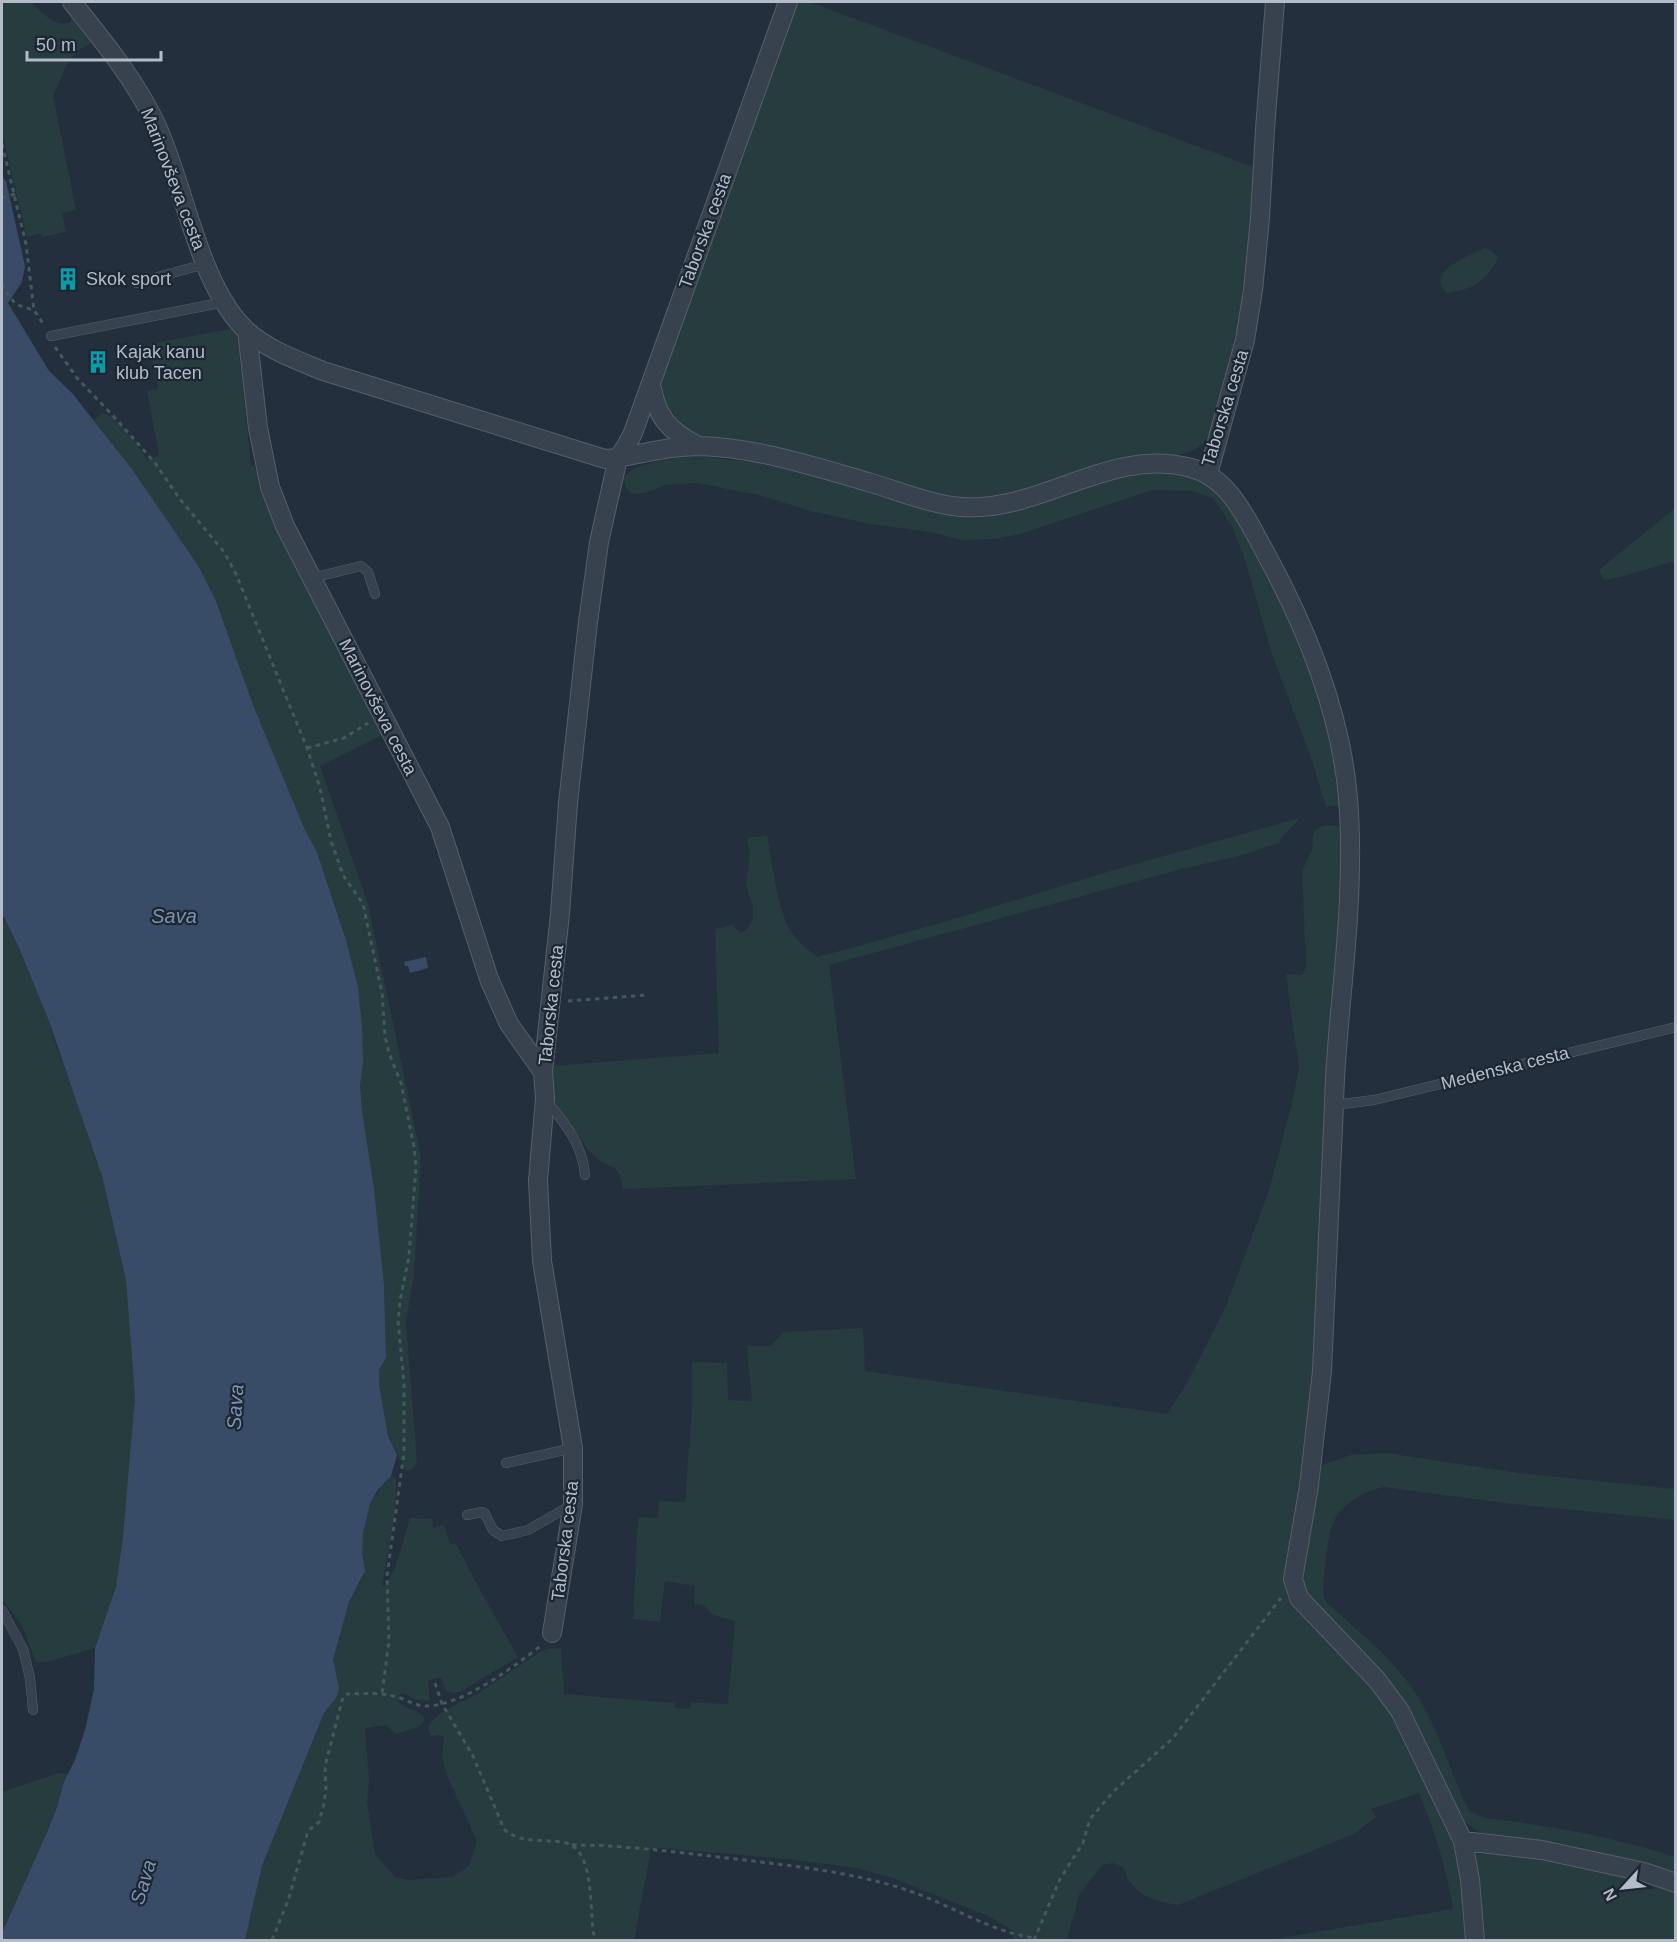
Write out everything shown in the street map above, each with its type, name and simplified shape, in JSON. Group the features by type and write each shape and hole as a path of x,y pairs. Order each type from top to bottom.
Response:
{"street":[{"name":"Marinovševa cesta","path":"72,2 119,63 156,123 205,264 225,302 247,331 281,353 323,371 589,455 605,459 618,458"},
{"name":"Taborska cesta","path":"698,446 678,435 665,422 655,405 651,382 788,2"},
{"name":"Taborska cesta","path":"552,1633 573,1504 573,1448 542,1261 538,1180 545,1098 543,1072 568,803 588,622 599,542 618,458 698,446 755,452 796,461 926,500 961,507 991,506 1021,501 1110,470 1139,465 1177,465 1208,474 1245,340 1253,290 1275,2"},
{"name":"Marinovševa cesta","path":"247,331 258,428 270,487 285,526 440,826 481,957 509,1024 543,1072"},
{"path":"618,458 633,433 651,382"},
{"path":"1208,474 1224,486 1243,512 1281,582 1302,630 1329,700 1341,749 1348,798 1350,840 1346,944 1334,1062 1322,1371 1309,1485 1293,1579 1294,1586 1299,1598 1377,1680 1400,1711 1463,1841 1470,1880 1475,1941"},
{"path":"1463,1841 1542,1850 1644,1872 1676,1883"}],"lane":[{"path":"136,283 205,264"},
{"path":"51,336 225,302"},
{"path":"312,578 361,566 368,572 375,594"},
{"name":"Medenska cesta","path":"1334,1105 1374,1100 1676,1027"},
{"path":"545,1098 565,1123 582,1153 585,1174"},
{"path":"506,1463 573,1448"},
{"path":"467,1515 482,1512 493,1530 502,1536 528,1530 573,1504"},
{"path":"2,1610 23,1649 30,1677 33,1710"}],"path":[{"path":"2,144 26,244 34,310 51,336 55,347 77,378 155,464 179,498 224,552 237,574 307,748 320,788 331,842 343,874 363,904 382,993 385,1036 401,1083 416,1167 409,1256 398,1321 404,1384 404,1453 387,1576 389,1641 382,1694"},
{"path":"2,198 15,194"},
{"path":"2,284 10,300 17,306 34,310"},
{"path":"307,748 337,741 363,724 383,719"},
{"path":"551,1003 648,995"},
{"path":"435,1683 442,1704 473,1756 504,1829 509,1834 519,1838 553,1840 572,1845 626,1846 797,1866 851,1875 908,1890 994,1929 1034,1939 1060,1879 1083,1843 1090,1819 1113,1792 1173,1738 1284,1594 1294,1586"},
{"path":"272,1941 288,1901 308,1832 319,1822 326,1789 325,1766 341,1700 347,1694 382,1694 420,1706 442,1704 467,1693 518,1663 549,1640 552,1633"},
{"path":"572,1845 583,1858 585,1866 595,1941"}],"green space":[{"path":"2,2 31,2 49,18 59,23 70,23 72,14 94,41 77,51 66,66 53,96 76,210 62,213 66,232 42,237 41,233 27,237 2,132"},
{"path":"796,2 810,2 1256,168 1250,221 1253,254 1247,300 1222,398 1203,443 1190,452 1182,454 1118,460 1083,470 1019,494 974,500 932,492 802,454 717,442 690,433 670,418 660,381"},
{"path":"1485,248 1492,251 1498,258 1484,278 1471,287 1447,293 1441,285 1444,271 1459,260"},
{"path":"236,328 251,464 255,466 267,501 386,733 320,766 368,904 421,1157 414,1275 406,1322 417,1462 413,1469 406,1471 388,1436 379,1384 379,1370 386,1358 384,1284 374,1189 362,1110 360,1086 363,1062 346,940 317,852 305,830 253,705 216,601 199,567 132,469 94,420 102,413 108,415 121,425 148,460 159,455 147,391 158,389 149,344"},
{"path":"695,456 783,465 970,515 1002,513 1030,507 1091,483 1136,472 1183,472 1217,489 1253,540 1330,724 1342,805 1326,807 1310,755 1272,654 1245,560 1232,526 1213,498 1192,491 1152,490 1020,534 995,539 961,540 930,532 871,524 810,511 763,496 697,483 665,485 645,493 632,494 625,484 626,476 645,465"},
{"path":"1675,508 1675,561 1604,580 1599,570"},
{"path":"1300,818 1279,843 1239,856 1181,869 829,965 856,1179 623,1189 620,1176 615,1168 601,1162 589,1151 553,1099 552,1066 719,1053 715,929 732,925 741,933 753,920 753,906 746,885 750,854 747,838 767,835 773,871 786,922 796,939 818,957"},
{"path":"1322,826 1341,827 1341,935 1325,1092 1310,1439 1287,1583 1374,1688 1417,1755 1459,1852 1469,1940 1268,1940 1453,1909 1439,1850 1419,1793 1371,1809 1376,1817 1354,1834 1178,1905 1151,1899 1144,1895 1132,1884 1123,1867 1113,1863 1102,1865 1079,1895 1067,1940 1012,1940 1015,1932 988,1916 890,1877 856,1868 787,1859 660,1848 651,1849 634,1940 245,1940 262,1866 324,1713 336,1697 338,1686 333,1659 345,1614 364,1573 362,1539 365,1519 377,1492 391,1476 396,1479 395,1505 382,1584 384,1587 395,1569 410,1518 432,1519 433,1528 444,1525 450,1544 456,1544 518,1657 460,1692 446,1691 441,1678 428,1680 430,1700 428,1701 417,1700 402,1693 398,1696 400,1704 421,1714 425,1719 419,1727 395,1734 387,1725 365,1728 369,1780 367,1802 375,1854 395,1877 409,1880 452,1877 469,1866 477,1841 449,1780 442,1757 444,1738 440,1735 431,1736 429,1731 432,1722 443,1712 478,1693 540,1652 561,1648 564,1694 675,1703 675,1708 690,1709 691,1702 728,1704 735,1621 713,1615 703,1605 694,1604 695,1586 665,1581 660,1622 633,1619 638,1517 658,1518 659,1501 685,1502 692,1406 692,1362 727,1363 728,1400 752,1401 747,1346 771,1346 783,1332 863,1328 865,1371 1167,1414 1187,1383 1227,1304 1270,1187 1299,1069 1286,974 1302,975 1306,967 1302,871 1313,848 1314,832"},
{"path":"2,913 49,1021 102,1176 126,1280 135,1397 123,1537 116,1587 95,1648 47,1662 36,1662 22,1626 2,1599"},
{"path":"1386,1453 1519,1473 1675,1489 1675,1520 1512,1504 1384,1487 1362,1495 1349,1503 1334,1521 1329,1537 1323,1589 1325,1601 1388,1659 1418,1697 1433,1724 1469,1811 1485,1818 1533,1824 1629,1843 1675,1857 1675,1875 1482,1835 1464,1821 1424,1741 1306,1593 1300,1579 1311,1532 1322,1465 1351,1455"},
{"path":"59,1773 68,1774 48,1830 2,1933 2,1792"},
{"path":"1477,1854 1535,1855 1675,1888 1675,1940 1481,1940 1475,1863"}],"water":[{"name":"Sava","path":"2,177 6,181 25,266 22,282 8,303 49,371 72,393 132,469 199,567 216,601 253,705 305,830 317,852 346,940 358,987 362,1028 363,1062 360,1086 362,1110 374,1189 384,1284 386,1358 379,1370 379,1384 388,1436 397,1455 391,1476 377,1491 370,1504 363,1533 362,1552 365,1571 349,1602 333,1659 339,1688 336,1698 324,1713 262,1866 245,1940 2,1940 2,1933 48,1830 85,1730 94,1689 95,1648 116,1587 123,1537 135,1397 126,1280 102,1176 49,1021 2,913"},
{"path":"426,957 428,968 410,973 408,966 405,966 404,962"}],"place":[{"name":"Skok sport","path":"68,279"},
{"name":"Kajak kanu klub Tacen","path":"98,362"}]}
